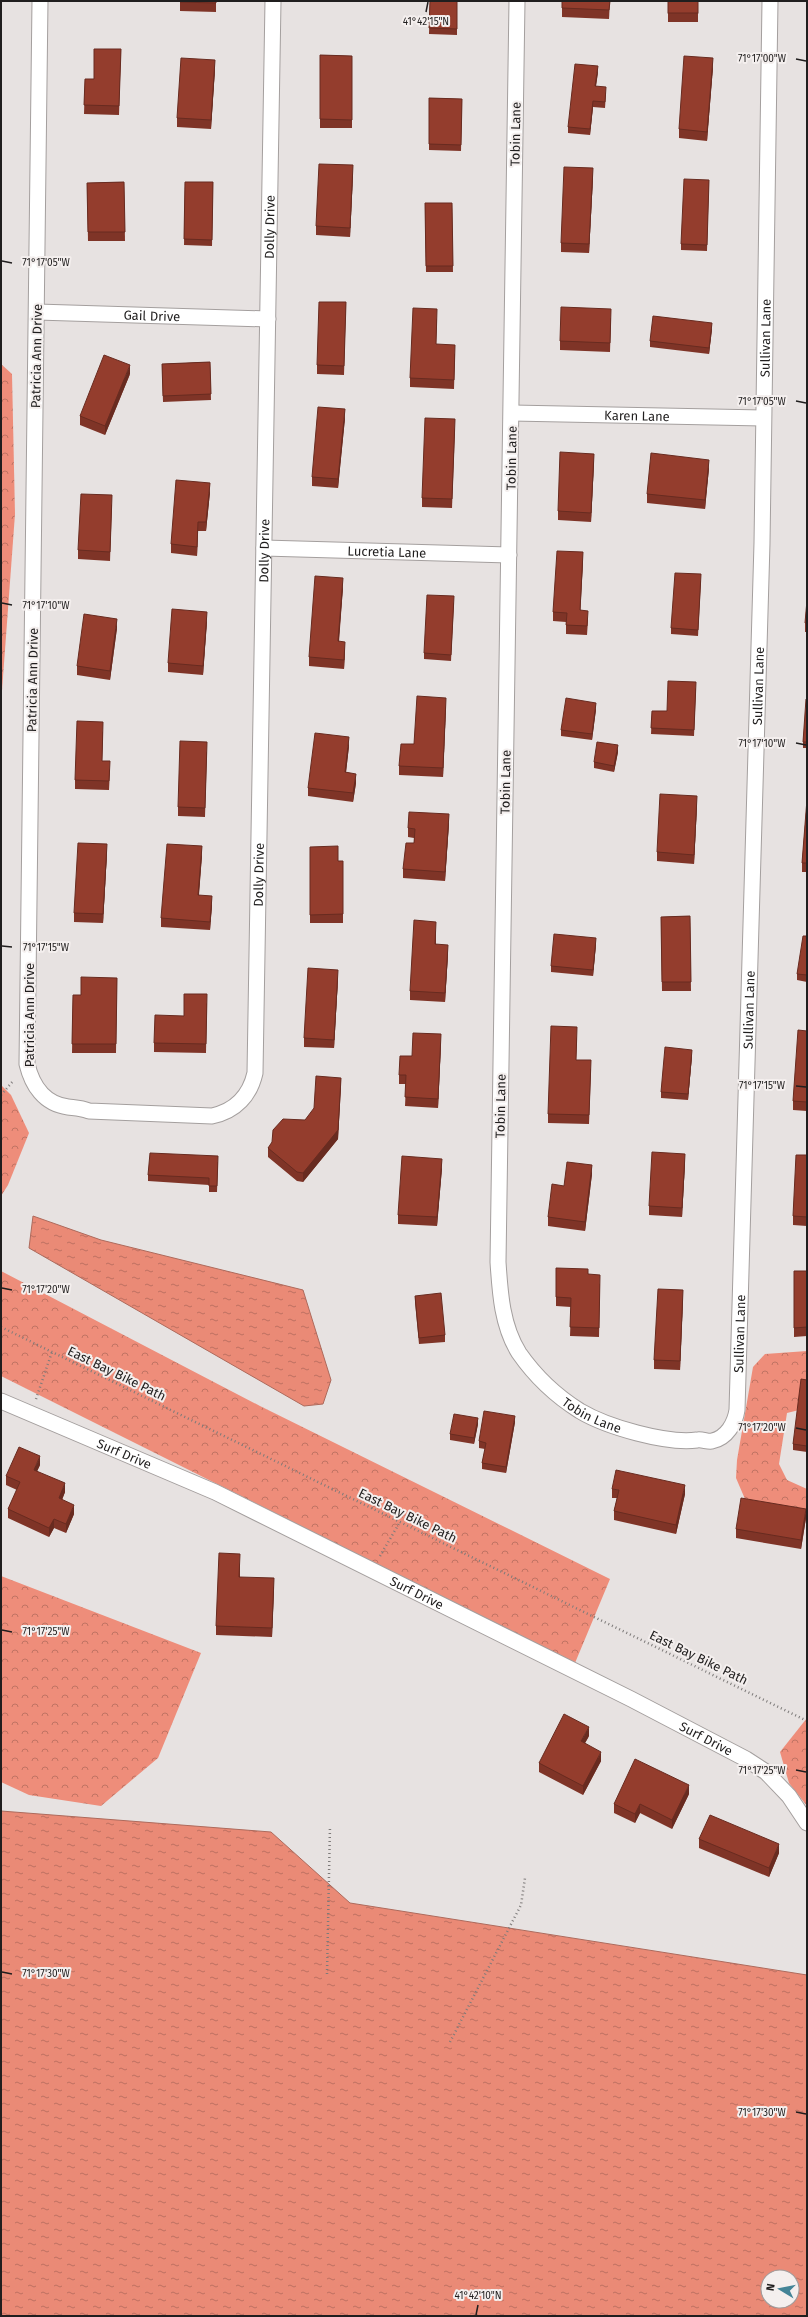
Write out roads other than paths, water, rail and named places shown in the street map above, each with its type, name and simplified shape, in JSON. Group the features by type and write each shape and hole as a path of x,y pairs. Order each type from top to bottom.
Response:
{"street":[{"name":"Patricia Ann Drive","path":"40,1 27,1064 34,1086 46,1098 66,1107 78,1107 89,1111 212,1116 223,1114 244,1099"},
{"name":"Dolly Drive","path":"244,1099 252,1087 256,1072 274,1"},
{"name":"Tobin Lane","path":"517,1 512,413 498,1262 501,1306 519,1352 537,1376 566,1402 582,1412 624,1429 682,1441 697,1440"},
{"name":"Sullivan Lane","path":"697,1440 712,1441 721,1437 736,1420 737,1410 762,543 770,1"},
{"name":"Gail Drive","path":"37,312 268,319"},
{"name":"Karen Lane","path":"512,413 763,418"},
{"name":"Lucretia Lane","path":"264,548 509,555"},
{"name":"Surf Drive","path":"1,1401 215,1492 746,1759 766,1772 789,1796 807,1822"}],"water":[{"path":"33,1216 101,1240 303,1290 331,1380 323,1404 304,1406 29,1248"},
{"path":"1,1811 271,1832 350,1903 807,1975 807,2316 1,2316"}]}
